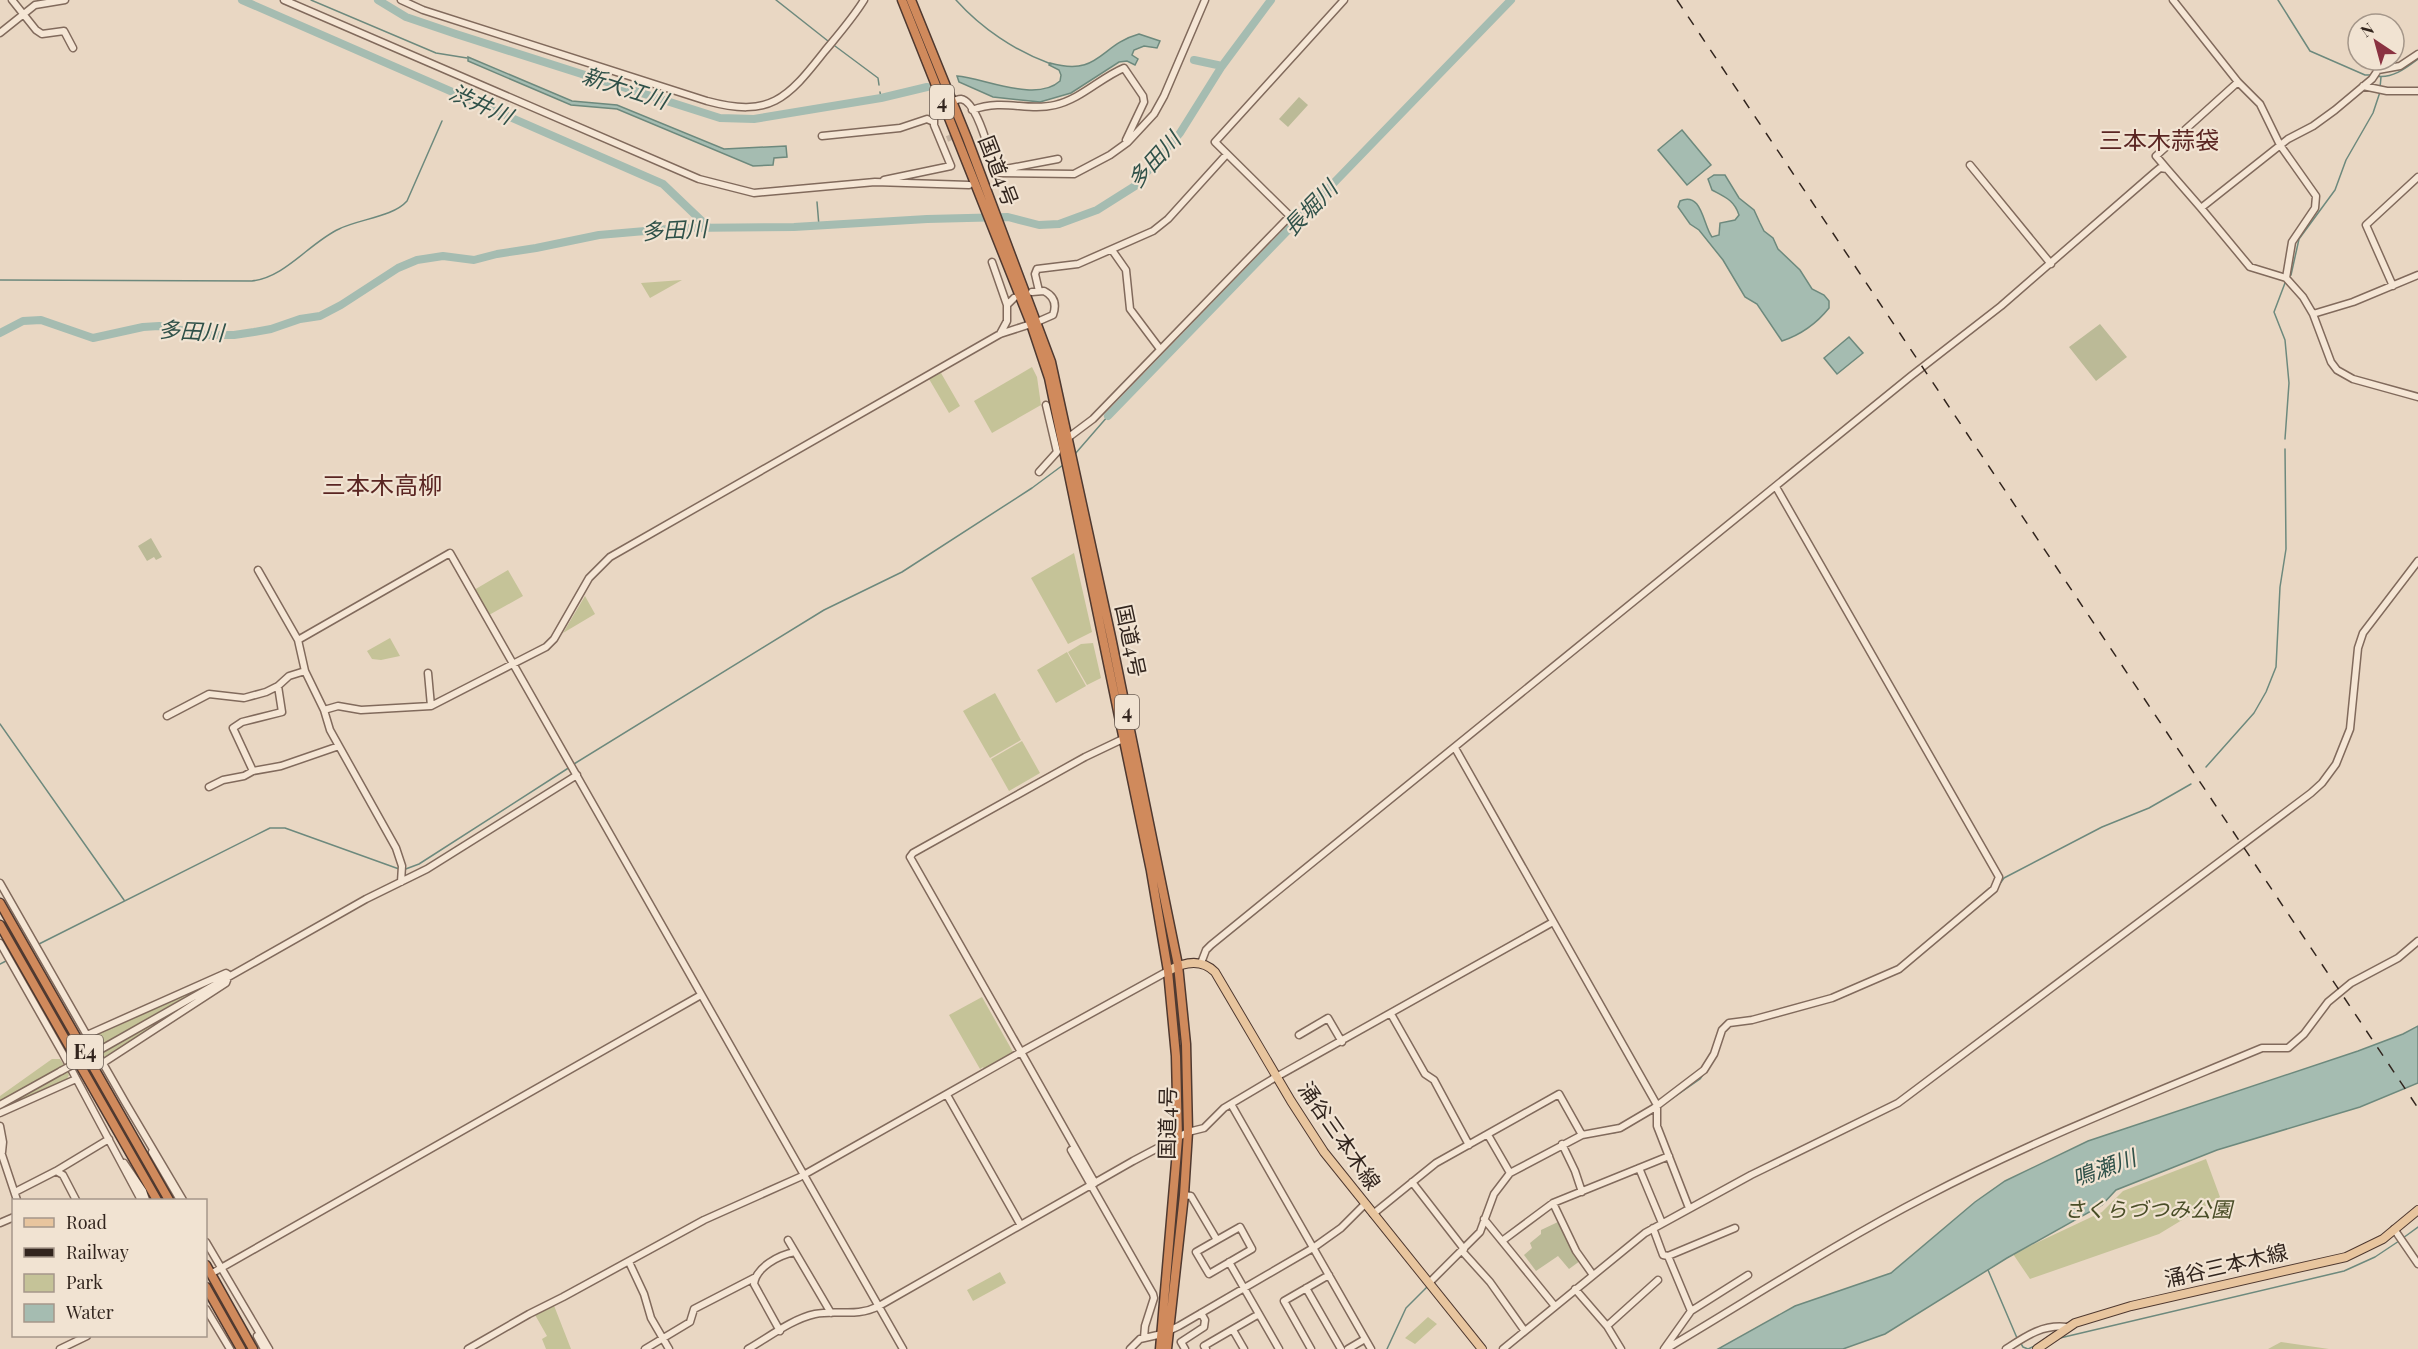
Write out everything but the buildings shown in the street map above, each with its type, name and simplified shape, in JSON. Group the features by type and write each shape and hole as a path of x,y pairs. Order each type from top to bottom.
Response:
{"highway":[{"name":"国道4号","path":"901,0 947,104 1051,362 1064,441 1178,965 1186,1044 1188,1132 1184,1195 1166,1332 1160,1349"},
{"name":"国道4号","path":"911,0 947,104"},
{"name":"国道4号","path":"1128,737 1168,971 1176,1056 1178,1139 1166,1332 1167,1349"},
{"name":"E4","path":"0,903 168,1199"},
{"name":"E4","path":"0,925 156,1199"},
{"path":"207,1267 253,1349"},
{"path":"207,1289 241,1349"}],"main road":[{"path":"1168,971 1178,965 1201,963"},
{"name":"涌谷三本木線","path":"1201,963 1211,968 1218,977 1314,1137 1482,1349"},
{"name":"涌谷三本木線","path":"2037,1349 2075,1323 2131,1306 2346,1257 2383,1239 2418,1210"}],"street":[{"path":"12,0 42,34 63,31 72,48"},
{"path":"0,33 39,4 65,0"},
{"path":"284,0 699,179 754,194 875,182 951,166 939,141 934,112 962,99 972,110 981,126 996,171"},
{"path":"401,0 423,10 707,101 748,107 772,103 795,88 864,0"},
{"path":"996,171 999,173 1074,174 1110,155 1128,142 1154,114 1164,96 1205,0"},
{"path":"1039,472 1056,455 1064,441 1092,419 1290,216 1215,142 1344,0"},
{"path":"2173,0 2238,82 2259,104 2280,145 2312,188 2316,203 2312,213 2294,236 2287,263 2286,278"},
{"path":"2201,208 2280,145 2323,119 2372,79 2378,70 2400,66 2418,54"},
{"path":"972,110 996,104 1040,107 1054,105 1084,92 1124,68 1143,96 1144,102 1126,140 1128,142"},
{"path":"2238,82 2156,156 2250,267 2286,278 2304,297 2331,362 2337,370 2353,379 2418,397"},
{"path":"2363,86 2381,90 2418,91"},
{"path":"822,136 900,128 927,119 934,122"},
{"path":"972,129 981,126"},
{"path":"939,141 947,139"},
{"path":"1040,291 1035,274 1037,269 1078,264 1153,231 1168,219 1226,155"},
{"path":"996,171 1058,159"},
{"path":"1970,165 2050,264"},
{"path":"1201,963 1206,950 1211,945 2050,264 2160,168 2167,169"},
{"path":"2392,286 2366,225 2418,177"},
{"path":"875,182 969,185"},
{"path":"1112,250 1126,270 1130,309 1160,348"},
{"path":"992,262 1007,305 1008,321 1000,334"},
{"path":"2313,314 2418,275"},
{"path":"324,710 338,706 360,710 431,706 550,644 589,578 610,557 1000,334 1053,315 1055,309 1052,297 1040,291 1032,292"},
{"path":"1007,305 1014,298"},
{"path":"1046,405 1064,441"},
{"path":"1429,1283 1480,1232 1494,1194 1510,1173 1582,1135 1620,1128 1634,1121 1701,1074 1714,1054 1722,1030 1729,1023 1752,1020 1832,998 1896,970 1991,892 1999,877 1776,487"},
{"path":"298,640 450,553 903,1349"},
{"path":"1503,1349 1524,1329 1653,1228 1899,1103 2316,788 2336,764 2350,729 2358,648 2362,633 2418,561"},
{"path":"258,570 298,640 305,671 324,710 330,730 396,848 402,866 401,882"},
{"path":"167,716 209,694 244,698 278,686 289,676 305,671"},
{"path":"428,673 431,706"},
{"path":"253,771 233,728 242,722 282,712 278,686"},
{"path":"1128,737 1085,757 911,855 1153,1294 1144,1338"},
{"path":"209,787 223,780 281,766 304,756 339,746"},
{"path":"1455,748 1657,1104 1657,1126 1689,1208"},
{"path":"0,1105 366,899 411,878 576,773"},
{"path":"0,883 10,907 181,1199"},
{"path":"748,1349 806,1317 831,1313 857,1314 879,1306 1020,1224 1188,1132 1209,1125 1219,1112 1231,1104 1554,922"},
{"path":"1665,1349 1844,1242 1968,1175 2104,1112 2262,1048 2288,1047 2304,1034 2328,1002 2351,983 2398,958 2418,941"},
{"path":"0,943 140,1199"},
{"path":"468,1349 704,1220 804,1175 1168,971"},
{"path":"87,1035 226,973 229,975"},
{"path":"103,1064 226,983 229,975"},
{"path":"217,1270 701,995"},
{"path":"1392,1014 1425,1074 1434,1080 1469,1145"},
{"path":"1299,1035 1328,1018 1342,1042"},
{"path":"0,1113 76,1079"},
{"path":"1373,1214 1436,1163 1559,1094 1582,1135"},
{"path":"947,1095 1020,1224"},
{"path":"1231,1104 1371,1349"},
{"path":"0,1126 3,1142 1,1151 17,1199"},
{"path":"145,1134 164,1178 181,1199"},
{"path":"1488,1135 1510,1173"},
{"path":"15,1192 56,1171 109,1139"},
{"path":"1563,1146 1582,1192"},
{"path":"1071,1150 1093,1184"},
{"path":"1502,1241 1552,1203 1670,1156"},
{"path":"122,1163 126,1164 143,1190 146,1199"},
{"path":"1639,1168 1662,1223"},
{"path":"56,1171 63,1175 75,1199"},
{"path":"1412,1182 1524,1329"},
{"path":"1184,1195 1191,1196 1217,1240"},
{"path":"1552,1203 1576,1251 1593,1275"},
{"path":"1130,1349 1144,1338 1166,1332 1313,1248 1341,1228 1365,1204"},
{"path":"1484,1219 1554,1305"},
{"path":"1240,1227 1252,1249 1209,1274 1196,1252 1217,1240 1240,1227"},
{"path":"1653,1228 1663,1255 1668,1256 1735,1228"},
{"path":"2394,1229 2418,1264"},
{"path":"788,1240 831,1313"},
{"path":"207,1245 217,1270 269,1349"},
{"path":"645,1349 690,1322 694,1309 754,1278 767,1265 795,1252"},
{"path":"1668,1256 1691,1311"},
{"path":"629,1262 644,1294 651,1318 669,1349"},
{"path":"1229,1262 1279,1349"},
{"path":"1311,1349 1284,1301 1329,1275"},
{"path":"1665,1349 1691,1311 1748,1275"},
{"path":"754,1278 754,1284 780,1331"},
{"path":"1607,1326 1658,1280"},
{"path":"1306,1288 1341,1349"},
{"path":"1575,1289 1607,1326 1621,1349"},
{"path":"244,1310 264,1349"},
{"path":"207,1311 229,1349"},
{"path":"1185,1349 1181,1342 1204,1327 1205,1320 1201,1313"},
{"path":"1206,1349 1204,1346 1259,1314"},
{"path":"2006,1349 2051,1325 2067,1327"},
{"path":"1233,1330 1244,1349"},
{"path":"60,1349 83,1337"},
{"path":"1348,1349 1365,1339"}],"green space":[{"path":"1299,97 1308,105 1288,127 1279,119"},
{"path":"682,280 650,298 641,283"},
{"path":"2100,324 2127,357 2096,381 2069,347"},
{"path":"1032,367 1037,377 1041,405 992,433 974,401"},
{"path":"941,373 960,406 949,413 929,379"},
{"path":"151,538 162,557 156,560 154,557 147,561 138,546"},
{"path":"1074,553 1092,632 1068,644 1031,578"},
{"path":"508,570 523,596 489,615 474,590"},
{"path":"585,596 595,614 563,633"},
{"path":"390,638 400,656 381,660 372,659 367,651"},
{"path":"1093,643 1101,678 1087,685 1068,652 1081,644"},
{"path":"1067,652 1086,686 1056,703 1037,670"},
{"path":"995,693 1021,740 990,758 963,711"},
{"path":"1022,741 1040,773 1009,791 991,759"},
{"path":"219,978 97,1047 95,1038 97,1033"},
{"path":"222,983 107,1058 101,1053"},
{"path":"982,997 1013,1052 984,1069 983,1067 980,1069 949,1015"},
{"path":"52,1059 60,1059 64,1065 0,1101 0,1096"},
{"path":"67,1071 69,1075 66,1081 0,1111 0,1107"},
{"name":"さくらづつみ公園","path":"2206,1159 2220,1197 2159,1234 2030,1279 2013,1254 2102,1212 2123,1191"},
{"path":"1560,1221 1580,1261 1569,1269 1558,1256 1536,1271 1524,1255 1532,1248 1530,1243 1541,1234 1541,1230"},
{"path":"1000,1272 1006,1283 973,1301 967,1290"},
{"path":"553,1303 571,1349 546,1349 542,1339 547,1336 534,1313"},
{"path":"1428,1317 1437,1324 1415,1344 1405,1338"},
{"path":"2281,1342 2329,1349 2268,1349"}],"water":[{"path":"1139,34 1160,41 1157,48 1144,46 1134,50 1132,55 1138,59 1135,65 1127,61 1119,62 1071,93 1040,102 993,97 959,82 957,76 1010,88 1038,90 1060,81 1059,70 1049,65 1050,63 1079,66 1090,63 1115,45"},
{"path":"468,57 572,101 617,105 724,149 786,146 787,157 774,158 773,165 753,166 617,109 571,105 468,61"},
{"path":"1682,130 1711,165 1687,185 1658,150"},
{"path":"1714,175 1725,175 1739,198 1754,210 1764,231 1773,238 1778,249 1800,270 1812,289 1824,295 1829,301 1829,308 1802,332 1782,341 1757,304 1745,297 1723,260 1699,230 1690,224 1678,207 1680,201 1687,199 1693,201 1701,211 1712,237 1719,235 1720,223 1735,220 1739,215 1732,202 1712,190 1708,179"},
{"path":"1849,337 1863,353 1837,374 1824,358"},
{"name":"鳴瀬川","path":"2418,1026 2418,1083 2360,1107 2217,1150 2116,1190 2102,1205 2007,1258 1885,1334 1843,1349 1718,1349 1795,1306 1891,1273 1975,1202 2005,1181 2088,1141 2358,1051"}],"waterway":[{"name":"渋井川","path":"242,0 663,184 708,227"},
{"path":"311,0 436,53 467,58"},
{"name":"新大江川","path":"378,0 406,17 720,118 754,119 881,98 927,87"},
{"path":"776,0 828,41"},
{"path":"956,0 999,38 1051,64"},
{"name":"多田川","path":"0,333 23,321 41,320 93,338 143,327 159,326 207,335 254,332 320,316 398,268 417,260 443,256 474,260 599,235 680,228 794,227 1008,217 1039,225 1059,224 1097,210 1135,186 1180,133 1222,66 1271,0"},
{"name":"長堀川","path":"1108,416 1511,0"},
{"path":"2278,0 2310,51 2365,75 2371,75"},
{"path":"835,46 878,78 879,85"},
{"path":"2376,76 2393,74 2418,59"},
{"path":"1194,60 1222,66"},
{"path":"2380,88 2381,77"},
{"name":"新大江川","path":"880,92 881,98"},
{"path":"2291,275 2299,239 2335,190 2346,160 2373,113 2380,92"},
{"path":"0,280 252,281 264,278 287,266 339,229 393,211 407,201 442,121"},
{"path":"817,202 819,226"},
{"path":"2285,283 2274,312 2285,340 2289,383 2285,439"},
{"path":"1075,454 1108,416"},
{"path":"2206,767 2254,713 2276,667 2280,587 2286,549 2285,449"},
{"path":"574,764 824,610 902,572 1032,488 1063,465"},
{"path":"0,724 124,900"},
{"path":"403,870 419,864 570,767"},
{"path":"1999,885 2004,878 2102,827 2149,808 2191,784"},
{"path":"39,944 270,828 285,828 399,869"},
{"path":"1981,904 1995,892"},
{"path":"0,964 6,961"},
{"path":"1835,1000 1852,993"},
{"path":"1670,1100 1700,1079 1714,1059"},
{"path":"1623,1130 1644,1117"},
{"path":"1605,1134 1618,1132"},
{"path":"2403,1238 2418,1227"},
{"path":"2060,1338 2344,1271 2375,1257 2399,1241"},
{"path":"1988,1270 2017,1338"},
{"path":"1387,1349 1406,1308 1428,1286"},
{"path":"2020,1342 2028,1349 2035,1346"}],"tunnel":[{"path":"947,139 972,129"}],"railway":[{"path":"1677,0 2418,1108"}],"district":[{"name":"三本木蒜袋","path":"2159,141"},
{"name":"三本木高柳","path":"382,486"}]}
